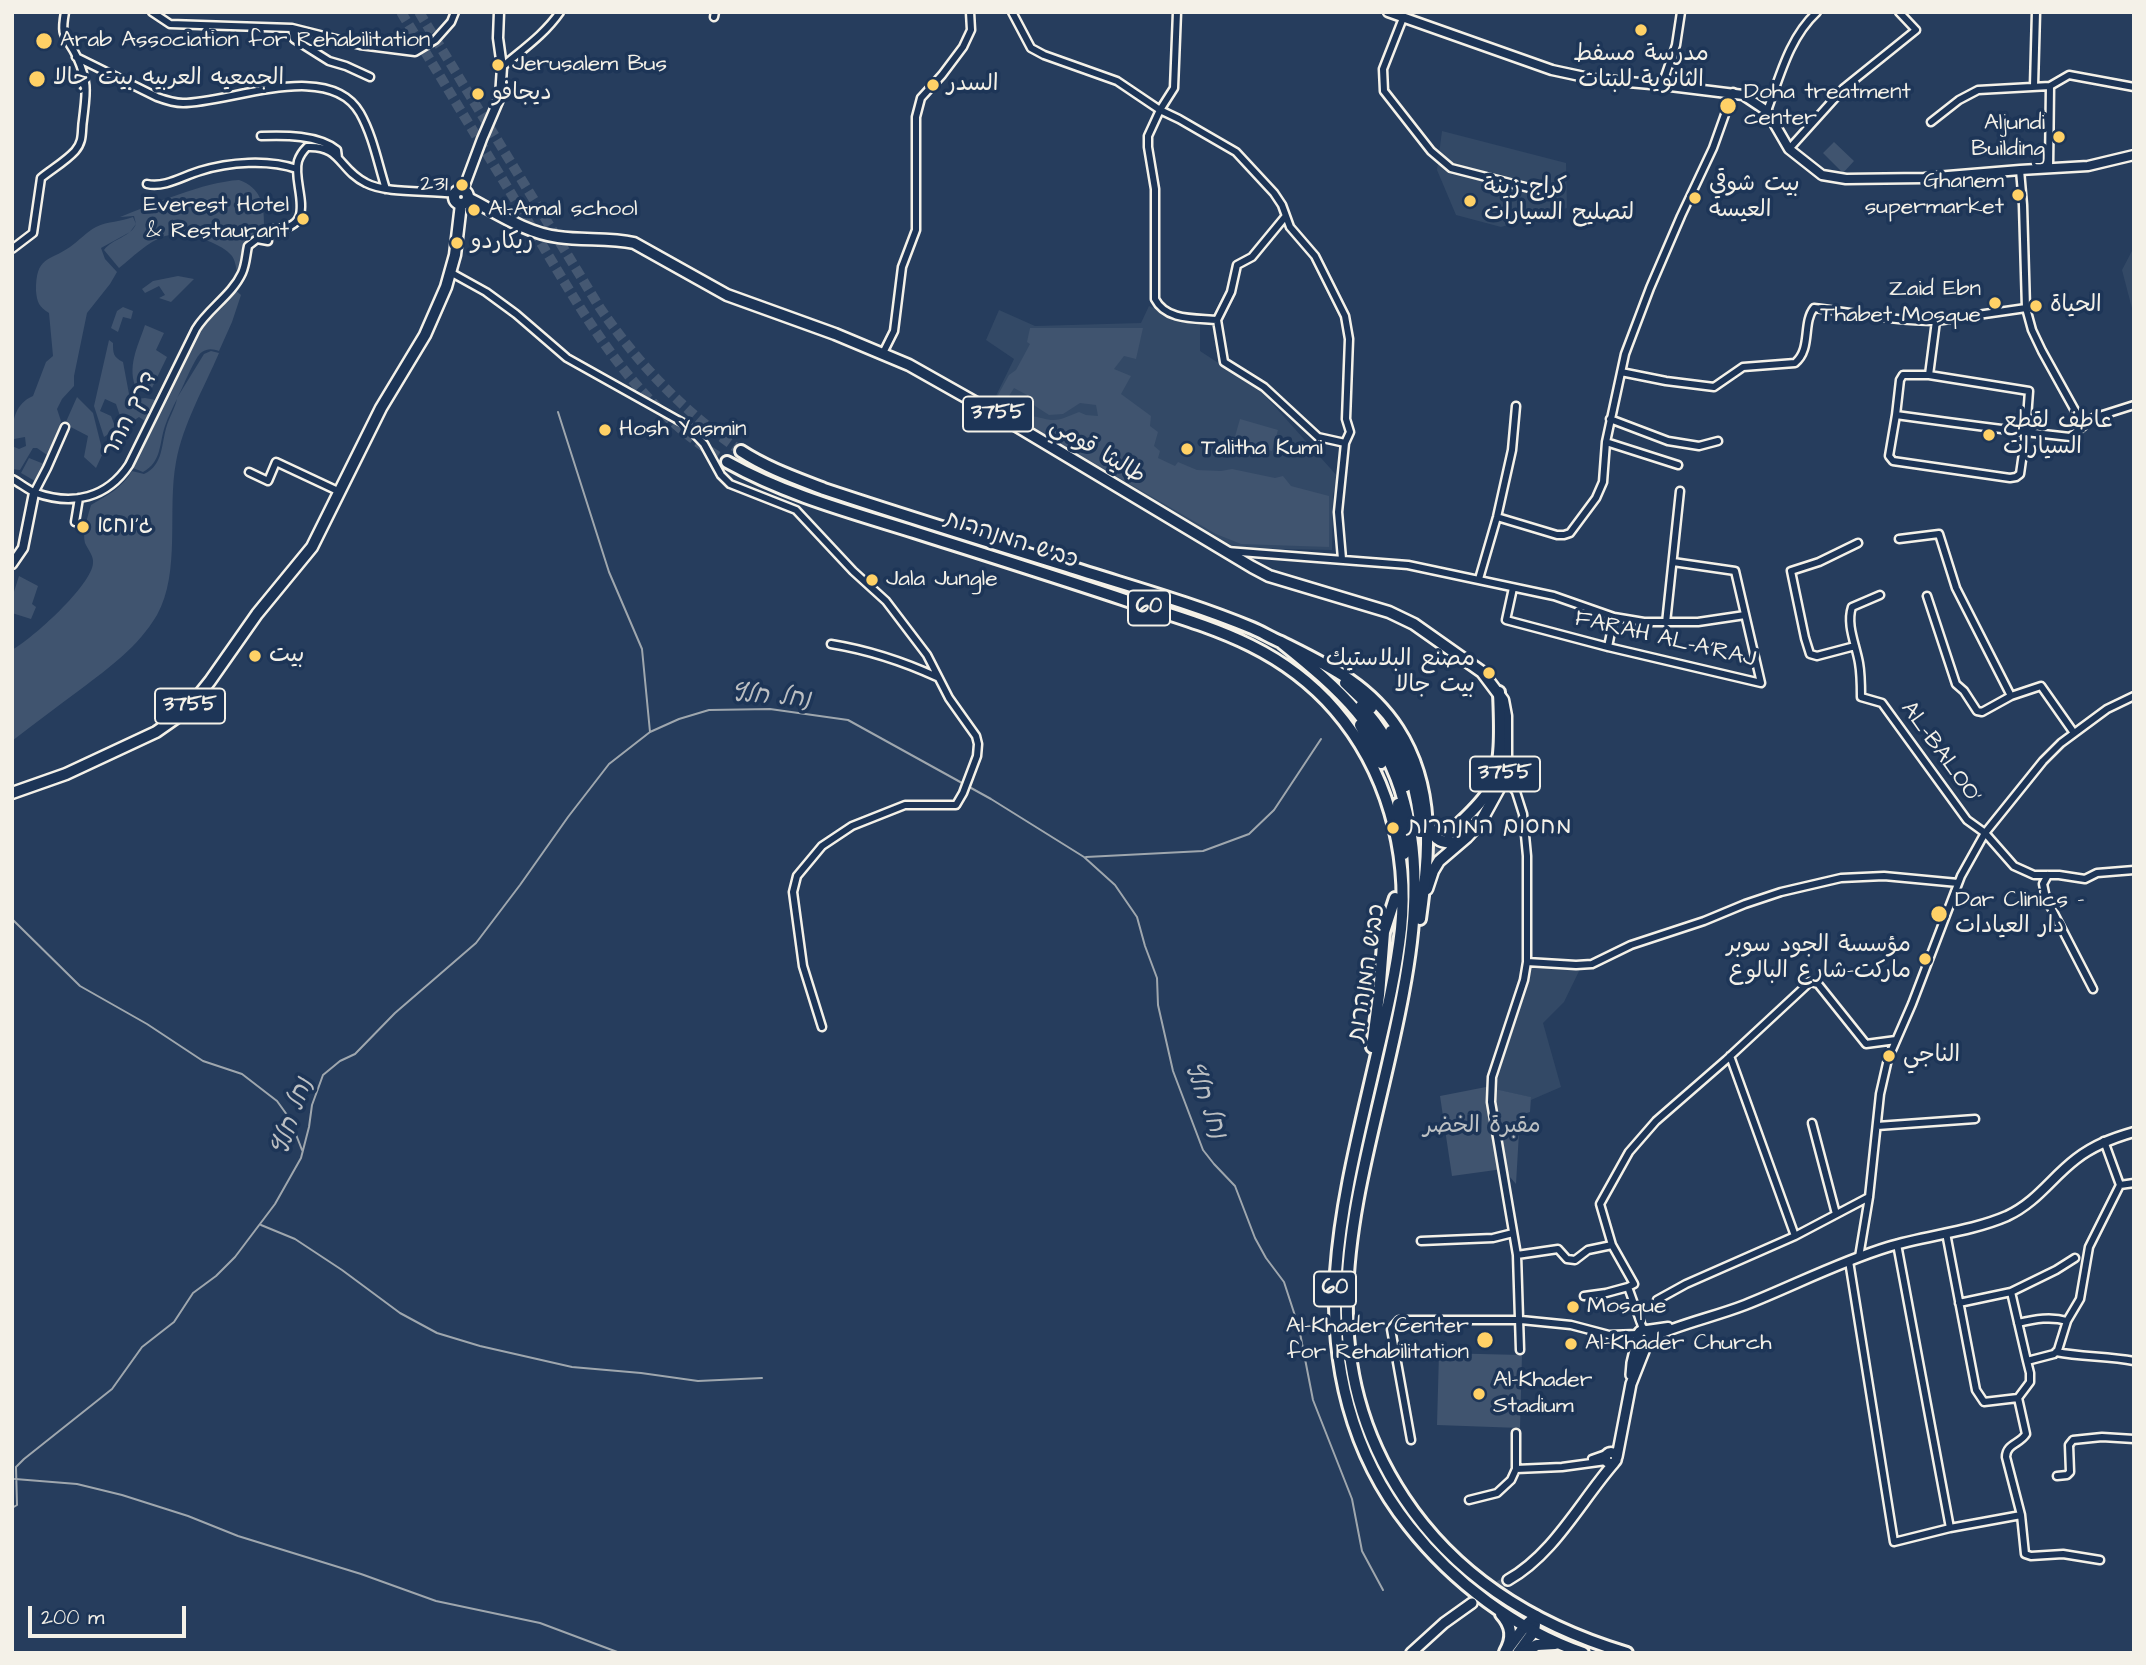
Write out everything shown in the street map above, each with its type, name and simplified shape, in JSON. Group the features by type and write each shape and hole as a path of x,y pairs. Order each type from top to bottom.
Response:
{"highway":[{"name":"כביש המנהרות","path":"741,451 788,476 824,489 1185,603 1255,629 1286,645"},
{"name":"כביש המנהרות","path":"727,462 782,490 1233,636 1293,667 1328,690 1376,731 1402,825 1405,868 1402,926 1391,993 1345,1204 1336,1272 1335,1327 1339,1368 1354,1426 1381,1485 1397,1510 1447,1569 1530,1629"},
{"name":"60","path":"1286,645 1303,652 1349,686 1399,767 1418,844 1418,930"},
{"name":"60","path":"1286,645 1321,674 1376,731 1410,752 1424,790 1427,820 1426,876 1418,930 1409,964"},
{"path":"1449,834 1486,795 1496,774 1499,692"},
{"name":"60","path":"1376,731 1404,799 1409,825 1415,882 1409,964"},
{"path":"1362,1120 1379,995 1384,932 1395,898"},
{"name":"כביש המנהרות","path":"1409,964 1359,1196 1348,1264 1346,1327 1356,1392 1374,1443 1386,1467 1424,1526 1481,1582 1536,1616"},
{"path":"1492,1604 1505,1618 1511,1630 1511,1638 1505,1652"},
{"name":"60","path":"1536,1616 1583,1639 1627,1653"},
{"name":"60","path":"1530,1629 1583,1653"},
{"path":"1520,1653 1540,1644 1561,1645"}],"main road":[{"name":"طاليثا قومي","path":"461,196 532,231 561,238 618,239 634,243 727,295 883,352 1010,422 1269,576 1389,611 1414,624 1482,672 1499,692"},
{"name":"3755","path":"12,793 104,758 156,732 186,711 257,614 312,547 386,399 425,335 446,287 455,255 461,196"},
{"name":"3755","path":"1418,930 1425,893 1433,871 1439,861 1480,822 1504,776 1506,716 1499,692"},
{"path":"1427,820 1432,835 1438,841 1460,842"},
{"path":"1508,1580 1526,1570 1543,1553 1611,1458 1621,1433 1644,1335"},
{"path":"1415,1650 1444,1623 1472,1603"},
{"path":"1520,1653 1536,1616"},
{"path":"1505,1652 1530,1629"}],"street":[{"path":"12,249 33,233 41,178 76,150 81,141 87,93 76,57 62,33 65,12"},
{"path":"152,12 170,24 292,28 360,45 415,52 435,40 451,22 455,12"},
{"path":"271,229 293,225 300,215 302,201 297,169 302,152 307,147 320,146 332,151 355,177 368,185 461,196 500,97 502,67 498,38 499,12"},
{"path":"502,67 538,38 560,12"},
{"path":"883,352 894,331 902,267 916,230 916,117 922,98 963,47 971,30 970,12"},
{"path":"1012,12 1031,48 1117,81 1160,110 1236,152 1274,193 1282,205 1290,227 1315,256 1345,316 1349,339 1346,419 1350,432 1345,443 1338,512 1342,559"},
{"path":"1177,12 1174,88 1148,136 1155,189 1156,299 1158,306 1166,312 1181,317 1217,320"},
{"path":"1388,12 1552,70 1594,79 1743,95 1767,111 1788,149 1822,175 1846,179 1924,178 2088,166 2134,155"},
{"path":"1662,85 1676,45 1681,12"},
{"path":"1788,149 1844,88 1916,30 1899,12"},
{"path":"2034,86 2036,12"},
{"path":"1767,111 1796,37 1813,13"},
{"path":"1403,18 1382,69 1384,91 1432,151 1451,168 1533,189"},
{"path":"292,28 294,39 329,61 370,77"},
{"path":"76,57 170,102 196,103 305,86 324,88 337,93 359,111 386,189"},
{"path":"1931,122 1949,106 1979,89 2050,86 2069,75 2134,88"},
{"path":"2049,168 2050,86"},
{"path":"1497,517 1557,535 1567,535 1596,498 1603,482 1606,442 1625,354 1650,288 1713,148 1733,92"},
{"path":"261,136 307,139 329,144 337,150 339,160"},
{"path":"147,184 163,184 226,166 263,163 284,164 297,169"},
{"path":"2020,170 2026,308 2042,351 2083,425"},
{"path":"1285,216 1252,257 1237,265 1231,292 1217,320 1224,362 1264,387 1318,437 1345,443"},
{"name":"דרך ההר","path":"34,493 79,498 107,489 122,476 201,320 239,279 248,246 257,239 268,241"},
{"path":"450,272 486,292 527,322 567,358 685,424 704,444 721,475 734,487 763,496 800,513 853,571 886,601 927,655 937,677 970,727 978,744 977,756 956,805 905,805 852,826 822,846 797,876 793,885 803,966 822,1027"},
{"path":"1621,372 1714,387 1744,367 1796,363 1801,359 1810,313 1814,308 1902,321 1936,321 2026,308"},
{"path":"1929,375 1936,321"},
{"path":"1903,375 1929,375 2029,391 2020,474 2010,478 1893,461 1889,456 1896,415 1903,375"},
{"path":"1896,415 2070,437 2093,418 2134,405"},
{"path":"1479,579 1512,450 1516,406"},
{"path":"1611,419 1668,441 1699,446 1718,441"},
{"path":"12,564 23,548 34,493 65,427"},
{"path":"1606,442 1678,465"},
{"path":"249,472 268,481 276,462 341,492"},
{"path":"12,479 34,493"},
{"path":"1666,623 1680,491"},
{"path":"75,522 79,498"},
{"path":"1899,539 1939,534 1956,588 2011,696"},
{"path":"1854,646 1817,656 1811,654 1791,571 1819,562 1858,543"},
{"path":"1223,551 1408,565 1554,596 1614,617 1666,623 1698,622 1745,615"},
{"name":"FARAH AL-A'RAJ","path":"1513,588 1506,620 1760,683 1735,570 1672,562"},
{"name":"AL-BALOO'","path":"1880,596 1852,607 1849,613 1859,662 1861,697 1882,703 1967,820 1985,833"},
{"path":"1927,596 1956,684 1977,711 1982,712 2011,696 2041,686 2074,733"},
{"path":"1608,647 1614,617"},
{"path":"831,644 888,657 937,677"},
{"path":"1858,1257 1870,1197 1880,1094 1888,1059 1958,883 1985,833 2042,761 2107,709 2134,696"},
{"path":"1504,776 1520,801 1526,839 1527,962 1491,1086 1491,1102 1517,1255 1520,1350"},
{"path":"1985,833 2014,866 2034,875 2085,879 2097,873 2134,870"},
{"path":"2048,875 2043,884 2046,898 2093,989"},
{"path":"1527,962 1592,964 1630,945 1694,925 1745,904 1841,878 1884,876 1958,883"},
{"path":"1584,1296 1606,1293 1634,1284 1612,1245 1600,1205 1620,1166 1656,1121 1810,982 1818,984 1866,1044 1896,1040"},
{"path":"1730,1056 1795,1236"},
{"path":"1877,1126 1975,1119"},
{"path":"1812,1123 1836,1214"},
{"path":"1411,1440 1391,1329 1399,1320 1521,1320 1571,1325 1609,1335 1644,1335 1692,1323 1745,1305 1858,1257 1897,1244 1994,1222 2027,1205 2075,1160 2104,1141 2134,1132"},
{"path":"2056,1352 2067,1321 2080,1299 2089,1247 2120,1185 2104,1141"},
{"path":"2120,1185 2134,1183"},
{"path":"1657,1300 1686,1284 1795,1236 1870,1197"},
{"path":"1421,1241 1493,1238 1513,1233"},
{"path":"1946,1233 1979,1397 1984,1402 2018,1398 2030,1382 2011,1292"},
{"path":"1897,1244 1950,1528"},
{"path":"1517,1255 1558,1249 1567,1259 1575,1259 1588,1250 1612,1245"},
{"path":"1959,1303 2011,1292 2075,1258"},
{"path":"1849,1261 1895,1542 1950,1528 2021,1515"},
{"path":"1628,1287 1644,1335"},
{"path":"2018,1323 2045,1318 2067,1321"},
{"path":"2027,1362 2056,1352 2134,1361"},
{"path":"2018,1398 2026,1434 2022,1440 2009,1447 2006,1457 2021,1515 2024,1551 2028,1556 2063,1554 2100,1560"},
{"path":"1469,1500 1497,1493 1511,1480 1517,1469 1516,1433"},
{"path":"2057,1476 2070,1472 2069,1445 2073,1440 2102,1437 2134,1439"},
{"path":"1517,1469 1562,1466 1611,1458"}],"shaded area":[{"path":"1442,131 1566,163 1567,208 1501,227 1456,215 1437,170"},
{"path":"2134,247 2134,316 2122,270"},
{"name":"Talitha Kumi","path":"1149,306 1181,320 1200,321 1200,351 1260,390 1339,478 1333,494 1332,550 1238,548 1204,535 991,406 1014,359 986,340 999,310 1035,326 1141,323"},
{"path":"1532,964 1581,967 1564,1002 1543,1023 1561,1087 1531,1100 1530,1097 1494,1089"}],"green space":[{"path":"1834,142 1854,161 1843,173 1823,153"},
{"path":"239,180 257,192 263,210 264,225 245,241 237,272 233,258 219,246 201,238 181,235 159,238 119,268 104,250 130,232 136,224 134,216 120,217 179,194 225,182"},
{"path":"133,217 136,224 130,232 101,248 105,259 117,272 87,313 74,386 57,409 61,421 52,449 47,455 33,448 20,470 12,469 12,446 19,449 26,446 25,437 12,437 16,413 27,399 33,396 46,362 53,356 49,313 39,304 37,298 38,271 45,262 96,227"},
{"path":"178,276 194,279 171,302 159,298 165,295 159,286 145,293 142,289 153,281"},
{"path":"234,289 241,295 219,351 208,349 199,355 177,398 204,354 211,351 219,353 179,448 174,481 169,580 157,615 123,656 12,741 12,650 60,611 90,573 93,560 84,534 91,505 119,487 132,471 144,474 155,465 177,399 166,423 154,463 143,472 133,468 195,338 213,309"},
{"path":"123,307 133,311 131,319 123,317 118,332 111,328 117,311"},
{"path":"145,325 164,333 156,350 167,357 150,392 137,390 133,374 134,357"},
{"path":"1030,328 1143,328 1136,359 1124,356 1114,369 1131,376 1121,394 1151,416 1150,426 1158,432 1154,446 1160,451 1158,458 1175,466 1178,462 1197,470 1232,469 1275,478 1283,476 1291,486 1329,496 1329,547 1241,544 1216,534 1025,423 1028,416 1055,420 1079,412 1098,416 1096,405 1080,403 1063,414 1049,415 1029,402 1027,395 1014,388 1009,396 1015,400 1008,412 993,404 1030,344 1027,342"},
{"path":"109,340 113,343 115,356 123,362 129,394 137,399 156,400 145,421 139,417 131,426 123,425 116,404 105,399 100,411 111,416 116,429 104,437 94,406"},
{"path":"77,397 93,413 103,453 96,468 84,457 88,436 65,424"},
{"path":"1240,419 1278,430 1272,451 1234,440"},
{"path":"29,458 44,464 35,481 21,473"},
{"path":"19,576 38,586 32,604 36,607 31,619 12,613 12,598"},
{"name":"مقبرة الخضر","path":"1486,1087 1531,1097 1530,1112 1520,1115 1516,1184 1503,1169 1452,1176 1440,1096"},
{"name":"Al-Khader Stadium","path":"1439,1353 1522,1355 1520,1428 1437,1425"}],"waterway":[{"path":"558,412 609,572 642,649 650,732"},
{"name":"נחל חלץ","path":"12,1508 17,1505 16,1467 112,1389 142,1347 174,1322 193,1293 235,1257 275,1204 301,1158 312,1105 323,1075 340,1061 355,1054 395,1013 476,943 609,764 650,732 679,719 709,710 770,709 848,720 991,799 1084,857 1115,885 1137,917 1157,978 1158,1005 1173,1071 1203,1150 1235,1186 1255,1238 1284,1282 1299,1328 1313,1400 1352,1499 1362,1551 1383,1590"},
{"path":"1086,857 1203,851 1249,834 1274,810 1321,739"},
{"path":"12,919 80,986 147,1024 203,1061 242,1074 277,1101 290,1119 302,1150"},
{"path":"261,1225 295,1239 400,1313 437,1333 480,1346 572,1367 698,1381 762,1378"},
{"path":"15,1479 77,1484 122,1495 436,1601 540,1623 620,1653"}],"tunnel":[{"path":"401,12 611,353 635,384 662,412 727,462"},
{"path":"419,12 615,329 630,349 682,404 741,451"},
{"path":"1400,889 1447,836"},
{"path":"1476,1600 1508,1580"}],"place":[{"name":"مدرسة مسفط الثانوية للبنات","path":"1641,30"},
{"name":"Arab Association for Rehabilitation","path":"44,41"},
{"name":"Jerusalem Bus","path":"498,65"},
{"name":"الجمعيه العربيه بيت جالا","path":"37,79"},
{"name":"السدر","path":"933,85"},
{"name":"ديجافو","path":"478,94"},
{"name":"Doha treatment center","path":"1728,106"},
{"name":"Aljundi Building","path":"2059,137"},
{"name":"231","path":"462,185"},
{"name":"Ghanem supermarket","path":"2018,195"},
{"name":"بيت شوقي العيسه","path":"1695,198"},
{"name":"كراج زينة لتصليح السيارات","path":"1470,201"},
{"name":"Al-Amal school","path":"474,210"},
{"name":"Everest Hotel & Restaurant","path":"303,219"},
{"name":"ريكاردو","path":"457,243"},
{"name":"Zaid Ebn Thabet Mosque","path":"1995,303"},
{"name":"الحياة","path":"2036,306"},
{"name":"Hosh Yasmin","path":"605,430"},
{"name":"عاطف لقطع السيارات","path":"1989,435"},
{"name":"Talitha Kumi","path":"1187,449"},
{"name":"ג'וחא","path":"83,527"},
{"name":"Jala Jungle","path":"872,580"},
{"name":"بيت","path":"255,656"},
{"name":"مصنع البلاستيك بيت جالا","path":"1489,673"},
{"name":"מחסום המנהרות","path":"1393,828"},
{"name":"Dar Clinics - دار العيادات","path":"1939,914"},
{"name":"مؤسسة الجود سوبر ماركت-شارع البالوع","path":"1925,959"},
{"name":"الناجي","path":"1889,1056"},
{"name":"Mosque","path":"1573,1307"},
{"name":"Al-Khader Center for Rehabilitation","path":"1485,1340"},
{"name":"Al-Khader Church","path":"1571,1344"},
{"name":"Al-Khader Stadium","path":"1479,1394"}]}
